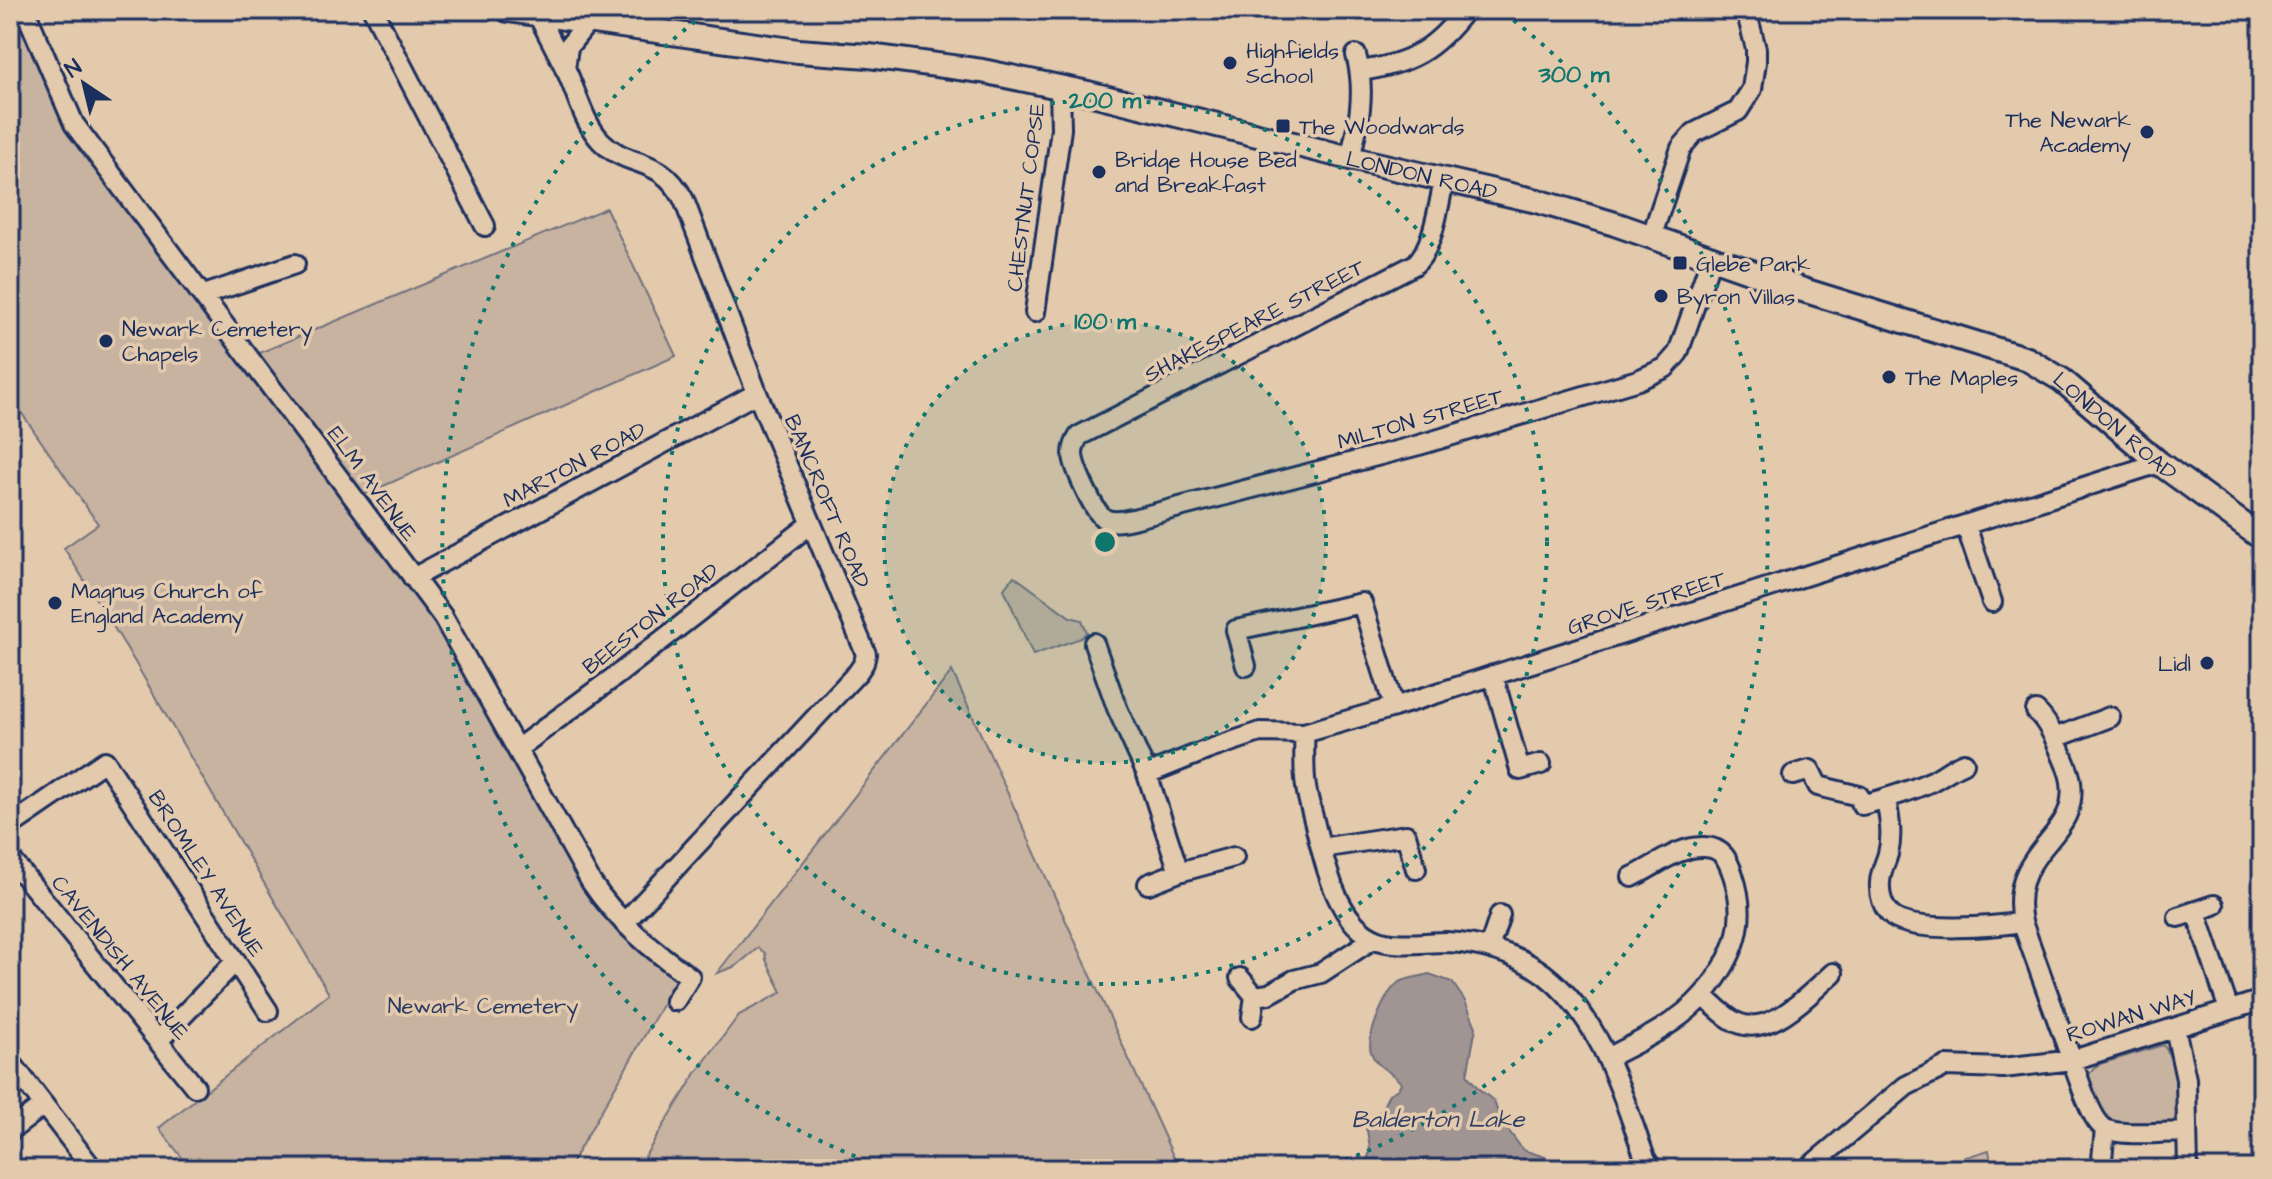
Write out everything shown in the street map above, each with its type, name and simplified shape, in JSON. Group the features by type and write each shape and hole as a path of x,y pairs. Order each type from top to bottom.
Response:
{"main road":[{"name":"LONDON ROAD","path":"508,10 798,51 869,56 982,71 1537,201 1652,235 1803,290 2027,359 2062,380 2159,463 2262,538"}],"street":[{"name":"ELM AVENUE","path":"25,10 74,124 443,617 604,902 657,953 697,982 675,1001"},
{"path":"373,10 485,226"},
{"path":"1350,158 1360,112 1358,63 1397,64 1418,55 1443,36 1465,10"},
{"path":"1652,235 1681,148 1694,133 1738,111 1752,89 1756,49 1746,10"},
{"name":"BANCROFT ROAD","path":"538,15 591,128 601,141 619,153 660,171 678,187 757,393 866,654 864,663 848,683 624,923"},
{"path":"565,69 568,47 588,22"},
{"name":"CHESTNUT COPSE","path":"1035,312 1061,129 1060,88"},
{"name":"SHAKESPEARE STREET","path":"1084,485 1073,458 1073,444 1079,436 1359,295 1423,258 1444,180"},
{"name":"MILTON STREET","path":"1084,485 1098,513 1106,520 1118,522 1419,445 1638,380 1665,368 1678,353 1712,256"},
{"path":"204,295 295,264"},
{"name":"MARTON ROAD","path":"413,578 757,393"},
{"name":"GROVE STREET","path":"1147,774 1260,732 1304,733 1394,707 2159,463"},
{"name":"BEESTON ROAD","path":"517,749 811,524"},
{"path":"1966,526 1992,602"},
{"path":"1246,666 1236,630 1381,597"},
{"path":"1362,603 1394,707"},
{"path":"1094,643 1117,708 1147,774 1179,872"},
{"path":"1493,675 1520,770 1541,764"},
{"path":"2036,711 2055,738 2071,783 2070,805 2059,831 2027,870 2021,894 2022,922 2091,1109 2105,1129 2102,1159"},
{"path":"2055,738 2110,717"},
{"path":"1304,733 1306,787 1321,848 1331,884 1356,925 1373,939 1400,944 1448,942 1489,948 1541,972 1564,992 1589,1025 1607,1058 1652,1169"},
{"name":"BROMLEY AVENUE","path":"10,826 105,761 268,1011"},
{"path":"1793,775 1810,770 1818,786 1859,796 1862,805 1917,787 1964,763"},
{"path":"1886,798 1891,839 1879,886 1889,913 1904,921 1934,925 1985,926 2022,922"},
{"path":"1321,848 1406,835 1416,869"},
{"path":"1607,1058 1665,1027 1703,995 1728,957 1741,918 1740,899 1726,857 1707,847 1681,852 1654,877 1632,877"},
{"path":"1148,884 1234,857"},
{"name":"CAVENDISH AVENUE","path":"10,858 195,1087"},
{"path":"2196,911 2229,1010"},
{"path":"1489,948 1500,915"},
{"path":"1255,996 1269,994 1294,980 1321,973 1373,939"},
{"path":"158,1041 236,961"},
{"path":"1240,978 1255,996 1252,1017"},
{"path":"1703,995 1734,1021 1759,1025 1784,1014 1829,981"},
{"name":"ROWAN WAY","path":"1807,1169 1906,1086 1946,1066 2003,1068 2073,1060 2262,1000"},
{"path":"2175,1028 2186,1079 2188,1169"},
{"path":"10,1061 93,1169"},
{"path":"10,1131 44,1105"},
{"path":"2105,1129 2123,1133 2187,1132"}],"green space":[{"name":"Newark Cemetery","path":"10,10 17,10 67,127 435,622 620,930 677,979 568,1169 191,1169 159,1128 329,994 126,647 64,548 98,524 10,396"},
{"path":"606,208 676,356 361,496 257,354"},
{"path":"1014,576 1070,617 1082,620 1087,632 1081,638 1033,655 1004,589"},
{"path":"952,671 1179,1169 637,1169 696,1073 739,1015 782,992 765,953 758,948 736,966 717,973"},
{"path":"2163,1045 2171,1060 2178,1096 2176,1116 2172,1122 2125,1125 2108,1118 2096,1098 2089,1076 2094,1067"},
{"path":"1989,1150 1992,1169 1933,1167"}],"water":[{"name":"Balderton Lake","path":"1429,974 1452,982 1465,1001 1476,1027 1467,1075 1494,1101 1500,1119 1523,1150 1545,1157 1566,1169 1359,1169 1369,1155 1366,1127 1372,1116 1381,1111 1389,1094 1401,1083 1373,1057 1370,1045 1374,1026 1398,983"}],"place":[{"name":"Highfields School","path":"1230,63"},
{"name":"The Woodwards","path":"1283,126"},
{"name":"The Newark Academy","path":"2147,132"},
{"name":"Bridge House Bed and Breakfast","path":"1099,172"},
{"name":"Glebe Park","path":"1680,263"},
{"name":"Byron Villas","path":"1661,296"},
{"name":"Newark Cemetery Chapels","path":"106,341"},
{"name":"The Maples","path":"1889,377"},
{"name":"Magnus Church of England Academy","path":"55,603"},
{"name":"Lidl","path":"2207,663"}]}
